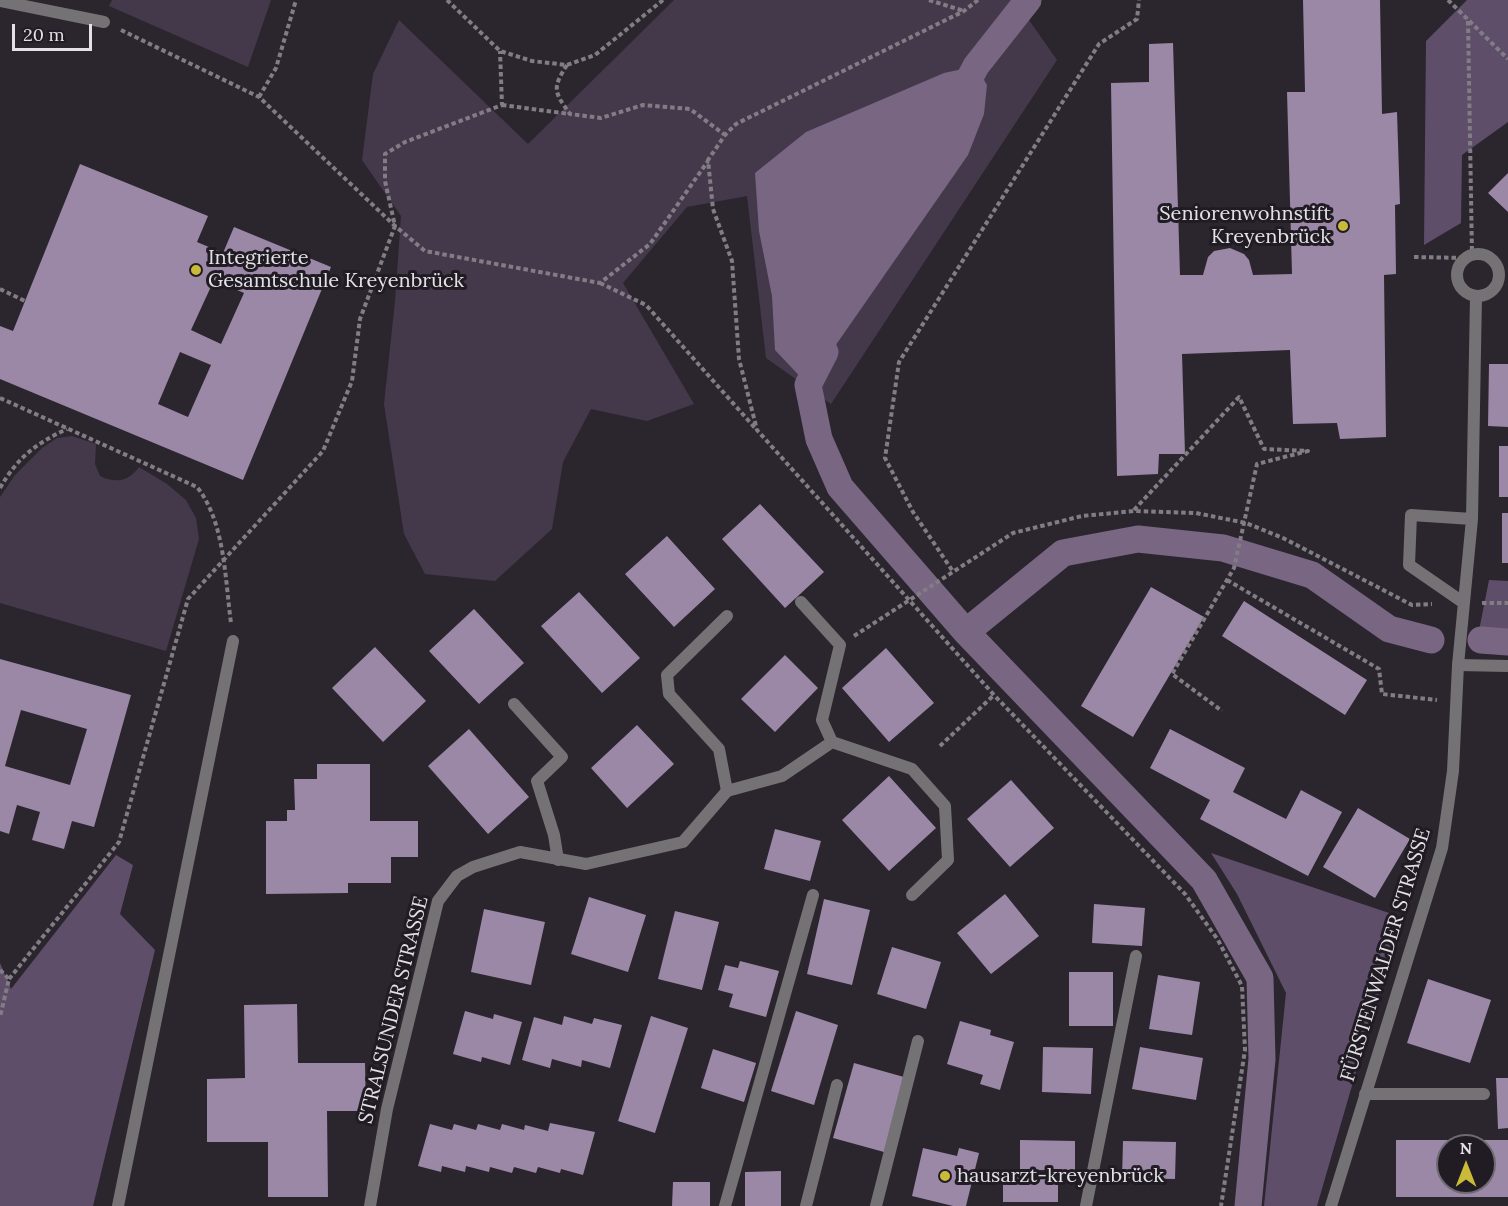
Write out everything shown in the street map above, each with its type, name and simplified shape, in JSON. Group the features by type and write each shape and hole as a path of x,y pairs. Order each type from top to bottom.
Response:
{"street":[{"path":"0,1 104,22"},
{"path":"1469,256 1491,258 1496,263 1500,276 1489,294 1476,296 1463,290 1457,276 1461,262 1469,256"},
{"name":"FÜRSTENWALDER STRASSE","path":"1331,1206 1442,848 1453,771 1458,665 1472,519 1476,296"},
{"path":"1464,603 1409,565 1411,515 1472,519"},
{"path":"801,602 840,645 822,720 832,742 912,769 945,806 948,860 912,895"},
{"path":"727,616 667,675 669,694 719,749 727,791 782,776 832,742"},
{"path":"118,1206 233,641"},
{"path":"1458,665 1508,666"},
{"path":"514,704 562,757 537,781 554,835 558,860"},
{"name":"STRALSUNDER STRASSE","path":"370,1206 387,1109 438,901 457,876 473,867 520,852 586,864 682,842 727,791"},
{"path":"725,1206 813,895"},
{"path":"1086,1206 1136,956"},
{"path":"876,1206 918,1041"},
{"path":"806,1206 837,1085"},
{"path":"1365,1094 1485,1094"}],"path":[{"path":"259,97 276,68 296,0"},
{"path":"447,0 500,51 532,61 567,65 596,55 663,0"},
{"path":"929,0 964,11"},
{"path":"600,283 650,244 725,135 736,124 964,11 978,0"},
{"path":"952,570 913,512 885,458 899,362 1099,44 1137,20 1139,0"},
{"path":"1448,0 1508,59"},
{"path":"1414,257 1469,256 1468,21"},
{"path":"104,22 259,97 395,226 426,251 600,283 646,305 994,695 1185,894 1218,940 1242,986 1245,1050 1221,1206"},
{"path":"500,51 502,105"},
{"path":"567,65 556,82 557,97 570,114"},
{"path":"0,1017 9,979 119,842 188,599 323,452 352,381 360,319 395,226 385,181 385,154 405,142 502,105 601,118 644,105 690,109 725,135"},
{"path":"708,160 713,209 732,261 739,359 757,430"},
{"path":"0,289 25,301"},
{"path":"1134,511 1239,397 1264,449 1308,451 1257,464 1246,523 1233,568 1172,674 1222,711"},
{"path":"0,399 197,487 210,503 223,561 233,641"},
{"path":"0,488 12,469 37,443 67,429"},
{"path":"840,645 952,570 1013,533 1082,516 1134,511 1196,513 1246,523 1283,538 1412,604 1508,603"},
{"path":"1227,579 1379,669 1382,694 1457,701"},
{"path":"940,746 994,695"},
{"path":"0,970 9,979"}],"shaded area":[{"path":"112,0 271,0 248,67 109,6"},
{"path":"674,0 1015,0 1057,60 831,404 766,358 747,196 687,207 623,283 694,404 647,421 591,409 563,462 552,529 495,581 425,574 404,534 384,404 401,216 362,160 373,74 399,20 528,144"},
{"path":"1467,0 1508,0 1508,122 1462,155 1461,223 1424,245 1426,41"},
{"path":"976,66 987,85 984,114 968,155 808,385 775,350 772,296 759,231 755,173 806,132 944,73"},
{"path":"72,436 96,444 95,464 100,476 111,480 122,480 139,467 167,484 186,500 196,518 199,539 166,651 0,603 0,497 15,475 42,448 57,438"},
{"path":"1489,580 1508,581 1508,651 1475,651"},
{"path":"1211,853 1401,917 1317,1206 1264,1206 1286,993 1237,894"},
{"path":"116,855 133,865 120,914 155,950 93,1206 0,1206 0,963 11,989"}],"building":[{"name":"Seniorenwohnstift Kreyenbrück","path":"1303,0 1380,0 1382,114 1397,112 1400,204 1395,205 1396,274 1384,275 1386,437 1340,439 1337,423 1293,424 1290,350 1182,354 1185,454 1159,454 1158,474 1117,476 1111,83 1149,82 1149,44 1173,43 1180,275 1203,275 1208,257 1214,251 1230,248 1244,254 1249,260 1253,275 1292,274 1287,92 1305,92"},
{"path":"80,164 208,216 197,242 223,253 234,227 331,267 243,480 0,379 0,326 13,331","holes":["214,280 244,293 221,344 191,330","180,352 211,365 188,417 158,404"]},
{"path":"1508,173 1508,212 1488,193"},
{"path":"1489,364 1508,364 1508,427 1488,426"},
{"path":"1499,446 1508,446 1508,497 1499,497"},
{"path":"760,504 824,572 785,608 722,539"},
{"path":"1502,513 1508,513 1508,563 1502,563"},
{"path":"667,536 715,589 674,627 625,574"},
{"path":"1151,587 1204,617 1133,737 1081,706"},
{"path":"579,592 640,658 602,693 541,626"},
{"path":"1244,601 1367,680 1345,715 1222,636"},
{"path":"474,609 524,663 479,704 429,651"},
{"path":"375,647 426,701 383,742 332,688"},
{"path":"886,648 934,703 889,742 842,688"},
{"path":"785,655 818,688 775,732 741,699"},
{"path":"0,659 131,695 94,827 72,821 64,849 32,840 40,812 17,805 9,834 0,831","holes":["21,710 87,729 70,785 5,766"]},
{"path":"637,725 674,764 627,808 591,768"},
{"path":"469,729 529,797 488,834 428,766"},
{"path":"1170,729 1245,768 1233,792 1286,819 1301,790 1342,812 1308,876 1200,819 1210,800 1150,768"},
{"path":"317,764 370,764 370,821 418,821 418,857 391,857 391,883 348,883 348,893 266,894 266,821 287,821 287,810 295,810 294,779 317,779"},
{"path":"889,776 936,828 889,871 842,820"},
{"path":"1011,780 1054,828 1010,867 967,819"},
{"path":"1358,808 1410,839 1375,898 1323,867"},
{"path":"775,829 821,841 810,881 764,869"},
{"path":"1005,894 1039,936 991,974 957,933"},
{"path":"589,897 646,915 628,972 571,954"},
{"path":"824,899 870,910 852,985 807,974"},
{"path":"1094,904 1145,908 1142,946 1092,943"},
{"path":"484,909 545,922 531,985 471,972"},
{"path":"675,911 719,922 702,990 658,979"},
{"path":"892,947 941,962 926,1009 877,994"},
{"path":"740,961 779,971 766,1017 729,1007 733,994 718,990 725,965 738,968"},
{"path":"1069,972 1113,972 1113,1026 1069,1026"},
{"path":"1158,975 1200,982 1192,1035 1149,1029"},
{"path":"1428,979 1491,1000 1470,1063 1407,1043"},
{"path":"297,1004 298,1063 365,1063 366,1111 327,1111 328,1197 268,1197 268,1142 207,1142 207,1079 245,1078 244,1005"},
{"path":"465,1011 493,1019 494,1014 522,1022 510,1065 482,1057 481,1062 453,1054"},
{"path":"796,1011 838,1025 814,1105 771,1091"},
{"path":"564,1016 592,1024 594,1018 622,1025 610,1068 582,1060 581,1067 552,1059 550,1068 522,1060 534,1017 562,1025"},
{"path":"651,1016 688,1028 655,1133 618,1121"},
{"path":"960,1021 991,1030 990,1035 1014,1042 1000,1090 980,1084 983,1075 947,1064"},
{"path":"1043,1047 1093,1048 1091,1094 1042,1092"},
{"path":"1140,1047 1203,1058 1196,1100 1132,1089"},
{"path":"713,1049 756,1063 744,1102 701,1088"},
{"path":"854,1063 904,1077 884,1152 833,1138"},
{"path":"1496,1078 1508,1078 1508,1128 1498,1129"},
{"path":"550,1123 595,1132 583,1175 561,1169 560,1173 538,1167 536,1173 514,1167 512,1173 490,1167 489,1172 466,1166 465,1172 442,1166 441,1172 418,1166 430,1124 452,1130 454,1124 476,1130 478,1124 500,1130 502,1124 524,1130 525,1125 548,1131"},
{"path":"1020,1140 1075,1141 1075,1170 1020,1170"},
{"path":"1396,1140 1436,1140 1436,1194 1496,1194 1496,1140 1508,1140 1508,1197 1396,1197"},
{"path":"1123,1141 1176,1142 1175,1179 1122,1178"},
{"name":"hausarzt-kreyenbrück","path":"923,1148 957,1156 959,1148 979,1153 966,1206 953,1206 912,1196"},
{"path":"781,1171 781,1206 745,1206 745,1172"},
{"path":"1003,1172 1058,1173 1058,1202 1003,1202"},
{"path":"673,1182 710,1182 710,1206 672,1206"}],"waterway":[{"path":"959,98 976,66 1028,0"},
{"path":"825,352 808,385 819,439 840,487 966,632 1204,880 1260,978 1262,1059 1248,1206"},
{"path":"966,632 1063,553 1138,539 1223,548 1312,575 1389,629 1431,640"},
{"path":"1481,640 1508,642"}],"place":[{"name":"Seniorenwohnstift Kreyenbrück","path":"1343,226"},
{"name":"Integrierte Gesamtschule Kreyenbrück","path":"196,270"},
{"name":"hausarzt-kreyenbrück","path":"945,1176"}]}
